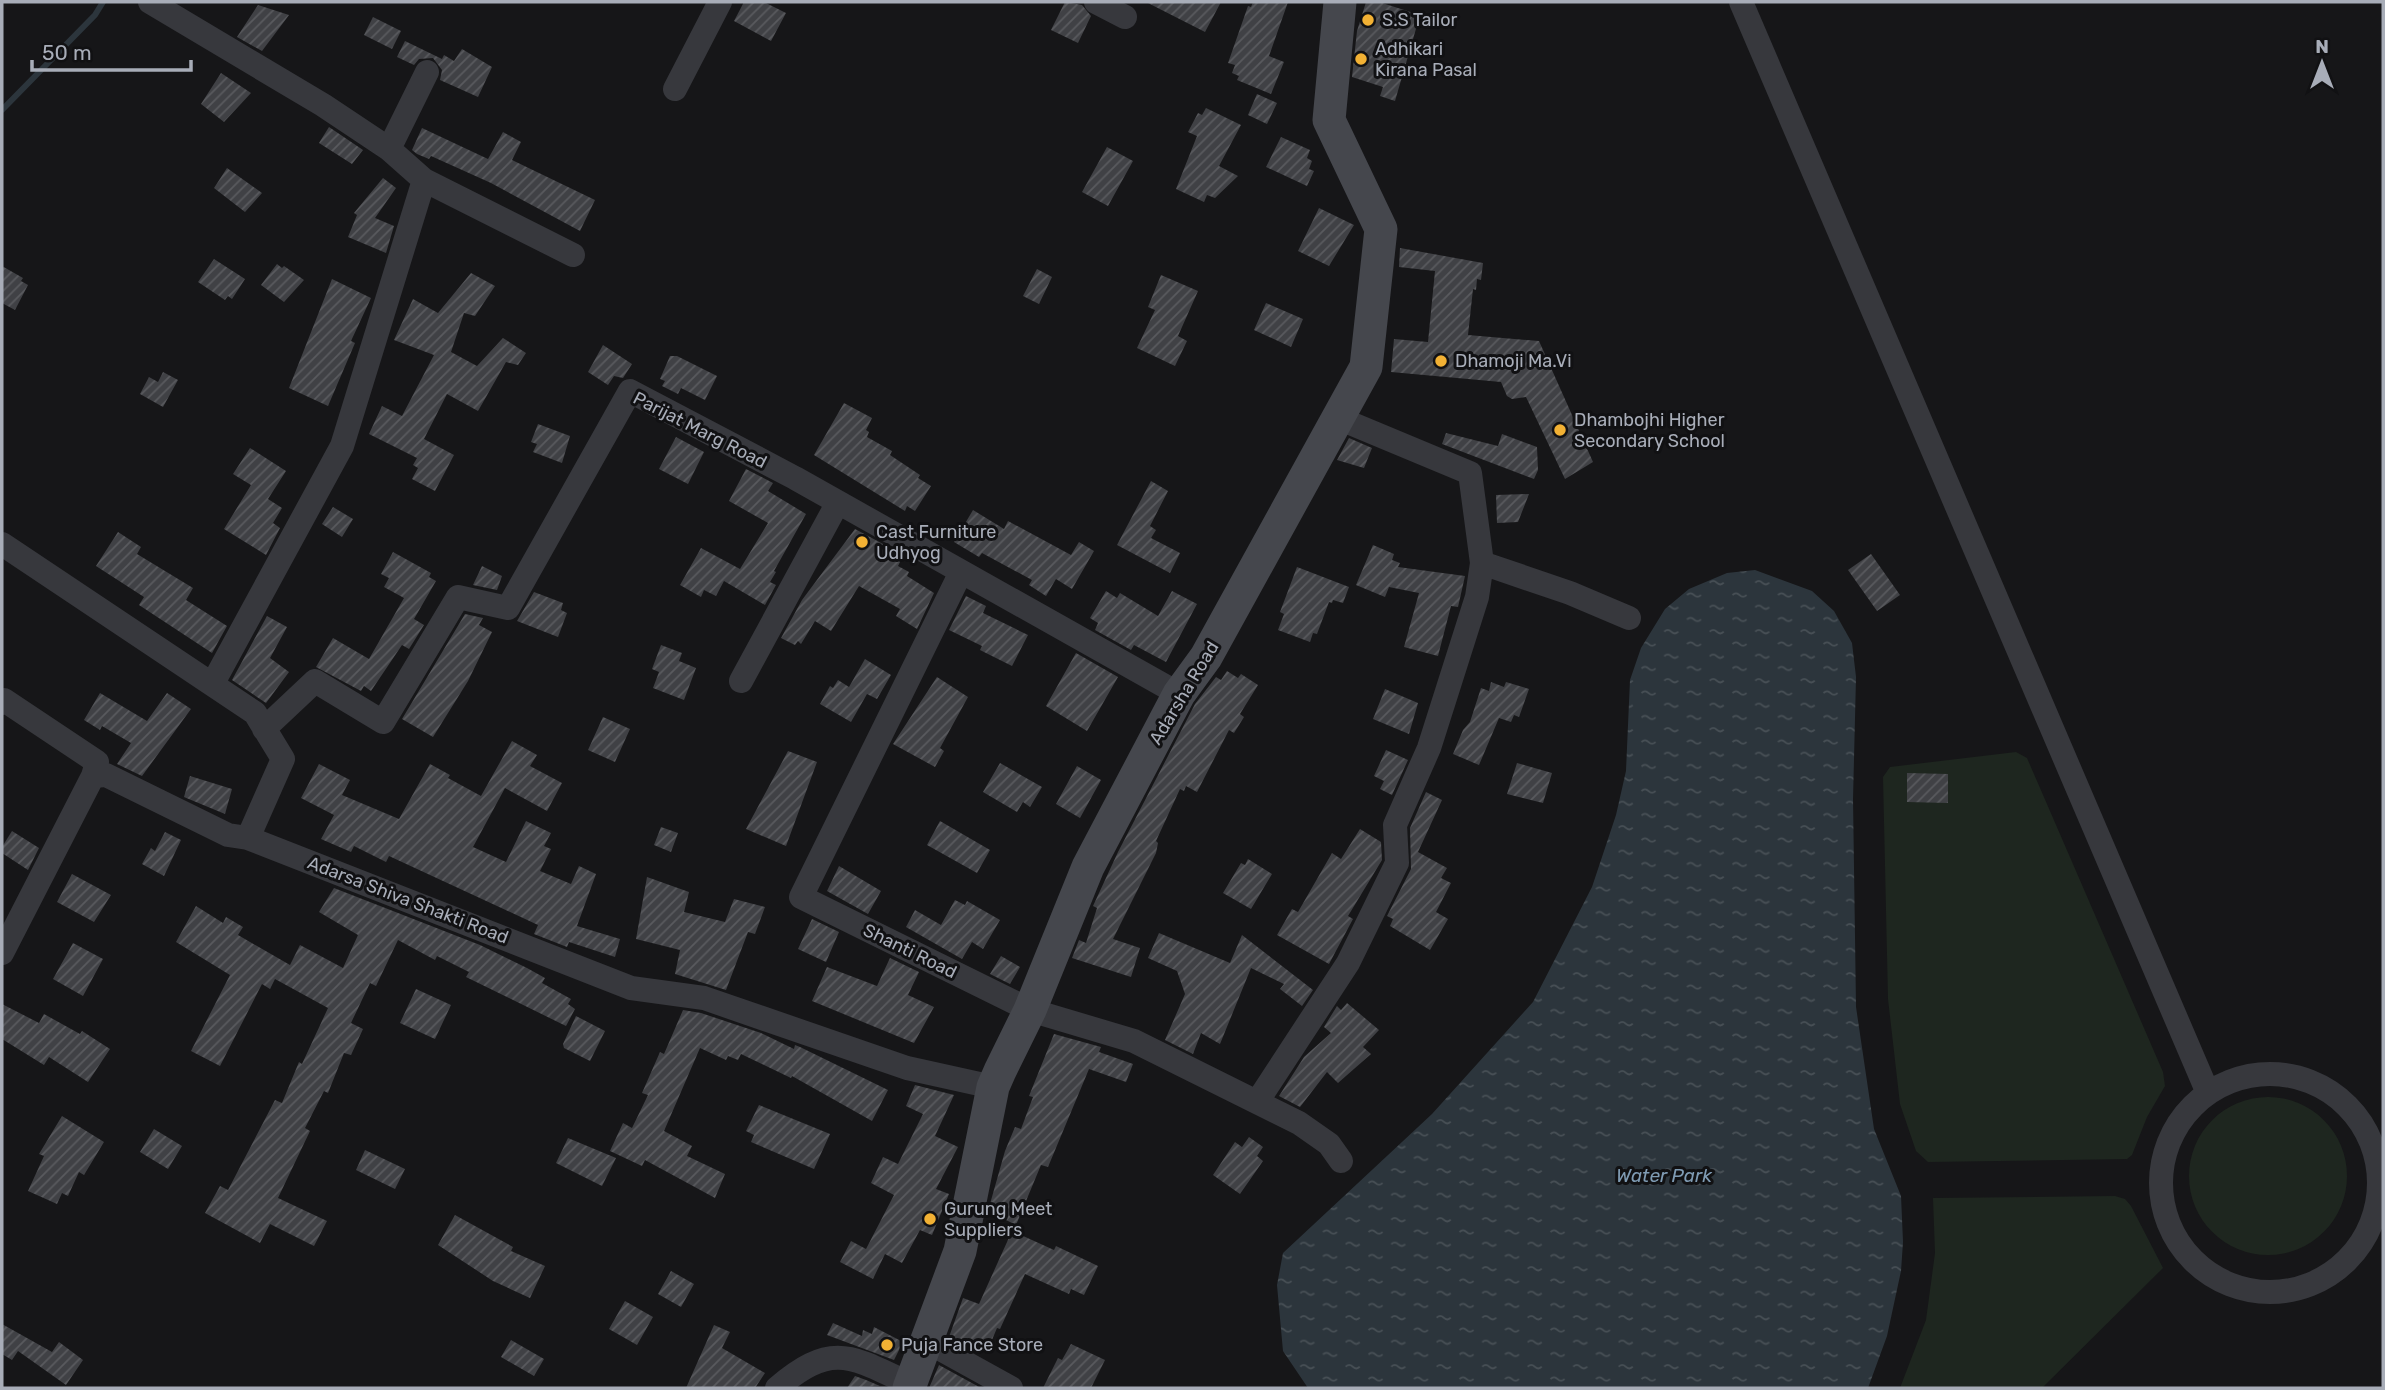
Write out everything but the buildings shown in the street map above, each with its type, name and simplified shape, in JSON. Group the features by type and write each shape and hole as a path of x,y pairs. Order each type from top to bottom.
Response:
{"main road":[{"name":"Adarsha Road","path":"909,1386 960,1251 993,1087 1030,1010 1088,867 1179,694 1206,657 1366,367 1381,229 1328,120 1340,2"}],"street":[{"path":"150,2 323,105 389,149 424,180 573,255"},
{"path":"676,89 720,2"},
{"path":"1096,2 1125,17"},
{"path":"1741,2 2208,1093"},
{"path":"389,149 427,72"},
{"path":"213,683 342,446 424,180"},
{"name":"Parijat Marg Road","path":"264,729 314,681 383,722 458,597 508,608 630,391 1179,694"},
{"path":"1257,1102 1348,963 1397,863 1395,825 1429,748 1477,597 1482,563 1470,473 1338,418"},
{"path":"741,681 837,504"},
{"path":"2,544 255,713 283,759 248,838"},
{"path":"1482,563 1570,593 1629,618"},
{"name":"Shanti Road","path":"961,572 801,897 1030,1010 1133,1041 1299,1123 1328,1144 1341,1161"},
{"path":"2,703 4,700 96,762 93,776 2,953"},
{"name":"Adarsa Shiva Shakti Road","path":"93,776 106,775 228,835 248,838 631,988 704,998 907,1068 993,1087"},
{"path":"2273,1074 2307,1080 2337,1097 2363,1124 2377,1159 2379,1196 2369,1232 2347,1262 2316,1283 2281,1292 2245,1290 2211,1276 2184,1252 2170,1229 2161,1204 2159,1178 2166,1145 2183,1116 2208,1093 2239,1078 2273,1074"},
{"path":"926,1341 1011,1388"},
{"path":"777,1388 800,1368 832,1356 852,1358 909,1386"}],"shaded area":[{"path":"2016,752 2027,758 2163,1072 2165,1086 2147,1117 2132,1155 2127,1159 1928,1162 1916,1151 1900,1104 1888,999 1883,777 1890,767"},
{"path":"2268,1097 2298,1103 2324,1120 2341,1146 2347,1176 2341,1206 2324,1232 2298,1249 2268,1255 2238,1249 2212,1232 2195,1206 2189,1176 2195,1146 2212,1120 2238,1103"},
{"path":"2115,1196 2125,1199 2131,1206 2163,1268 2042,1388 1900,1388 1926,1320 1935,1253 1933,1198"}],"water":[{"name":"Water Park","path":"1755,570 1812,591 1834,611 1852,643 1856,677 1853,799 1856,1007 1874,1129 1901,1196 1903,1242 1901,1271 1887,1336 1868,1388 1308,1388 1283,1351 1277,1285 1283,1253 1432,1114 1533,1002 1592,887 1616,815 1626,771 1630,680 1641,648 1665,609 1689,589 1727,573"}],"waterway":[{"path":"2,110 95,15 103,2"}],"place":[{"name":"S.S Tailor","path":"1368,20"},
{"name":"Adhikari Kirana Pasal","path":"1361,59"},
{"name":"Dhamoji Ma.Vi","path":"1441,361"},
{"name":"Dhambojhi Higher Secondary School","path":"1560,430"},
{"name":"Cast Furniture Udhyog","path":"862,542"},
{"name":"Gurung Meet Suppliers","path":"930,1219"},
{"name":"Puja Fance Store","path":"887,1345"}]}
